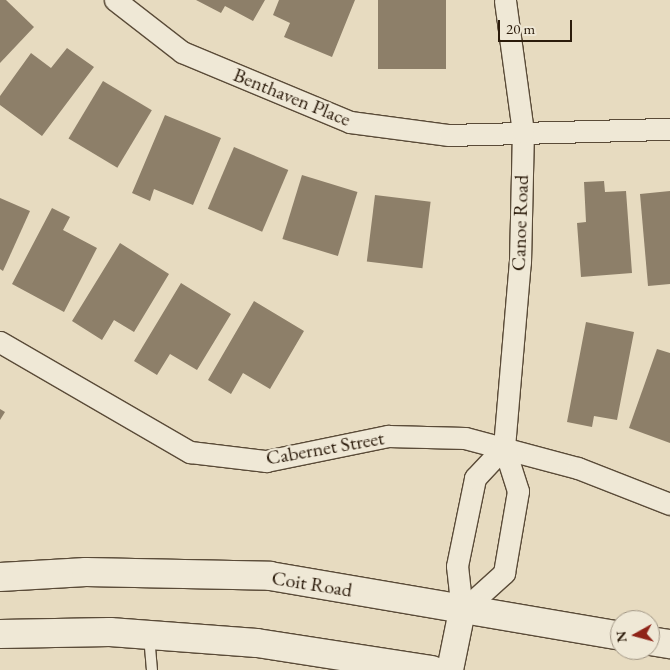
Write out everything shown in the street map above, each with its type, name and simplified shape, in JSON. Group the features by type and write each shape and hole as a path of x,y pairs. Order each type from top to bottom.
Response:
{"main road":[{"name":"Coit Road","path":"0,577 86,572 270,576 462,611 610,634"},
{"path":"0,634 149,635 275,645 432,670"}],"street":[{"name":"Benthaven Place","path":"115,0 182,52 350,122 449,135 670,129"},
{"name":"Canoe Road","path":"462,611 504,573 518,492 504,447 520,262 523,132 505,0"},
{"name":"Cabernet Street","path":"0,342 190,452 266,461 388,436 466,438 578,468 670,504"},
{"path":"450,670 462,611 457,566 475,478 504,447"}],"lane":[{"path":"149,635 152,670"}],"building":[{"path":"0,0 6,0 34,27 0,63"},
{"path":"196,0 265,0 253,21 225,6 221,13"},
{"path":"279,0 355,0 332,57 284,37 290,23 273,15"},
{"path":"378,0 446,0 446,69 378,69"},
{"path":"67,48 94,67 42,136 0,105 0,96 31,53 51,68"},
{"path":"103,81 152,110 117,168 68,138"},
{"path":"165,115 221,138 193,205 154,189 150,201 132,193"},
{"path":"234,147 288,170 262,232 208,209"},
{"path":"302,175 357,192 338,256 282,239"},
{"path":"604,181 605,192 626,191 632,273 581,277 577,223 586,222 584,182"},
{"path":"670,191 670,284 648,286 640,194"},
{"path":"375,195 431,202 422,268 367,262"},
{"path":"0,198 30,211 3,271 0,269"},
{"path":"52,208 70,217 63,230 97,248 64,312 12,284"},
{"path":"120,243 169,274 134,332 114,320 102,340 72,321"},
{"path":"181,283 231,314 197,370 170,354 157,375 134,361"},
{"path":"254,301 304,331 270,389 243,373 231,394 208,380"},
{"path":"586,322 634,332 617,420 594,416 592,427 567,422"},
{"path":"657,349 670,353 670,443 629,428"},
{"path":"0,409 5,412 0,420"}]}
